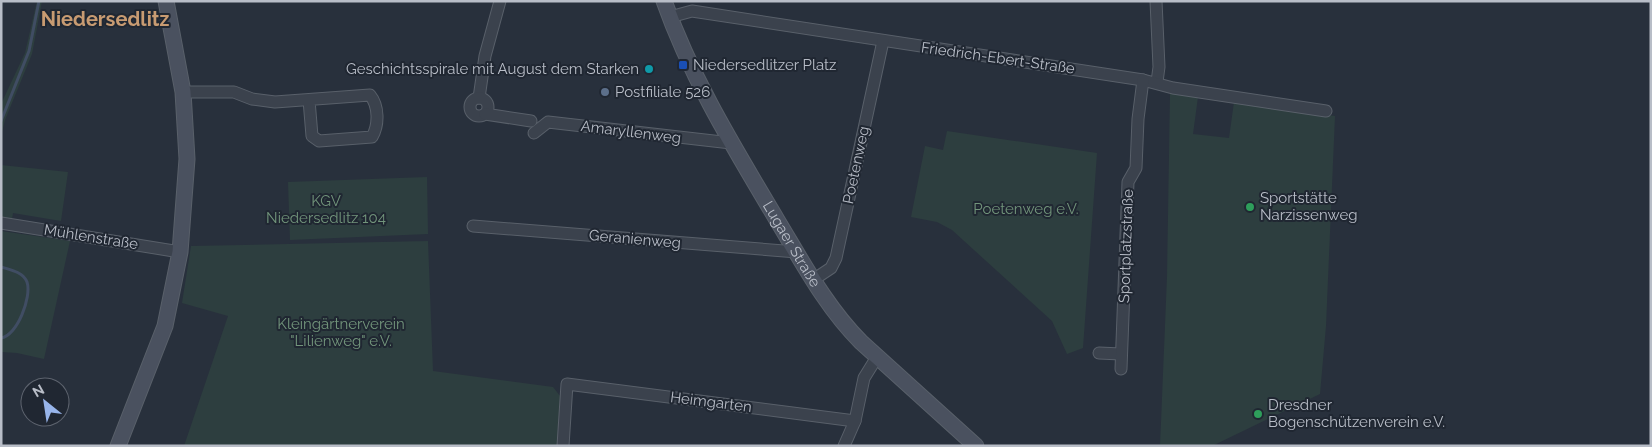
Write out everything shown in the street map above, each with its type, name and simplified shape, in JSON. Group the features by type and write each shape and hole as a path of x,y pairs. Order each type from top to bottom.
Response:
{"street":[{"path":"118,446 165,326 180,252 188,159 183,92 166,1"},
{"path":"500,1 485,56 479,98 485,100 488,105 484,114 531,121"},
{"name":"Lugaer Straße","path":"664,1 696,78 731,144 813,280 844,325 976,446"},
{"path":"1156,1 1160,67 1157,82"},
{"name":"Friedrich-Ebert-Straße","path":"670,17 692,11 1157,82 1173,88 1326,111"},
{"name":"Poetenweg","path":"813,280 830,268 836,258 883,41"},
{"name":"Sportplatzstraße","path":"1120,369 1128,182 1136,168 1138,119 1143,80"},
{"path":"183,92 234,92 252,98 275,102 370,95 376,107 377,129 372,137 319,141 312,136 309,100"},
{"name":"Amaryllenweg","path":"534,133 548,122 731,144"},
{"name":"Mühlenstraße","path":"1,223 180,252"},
{"name":"Geranienweg","path":"474,226 797,252"},
{"path":"1099,352 1121,354"},
{"path":"844,446 855,421 864,378 877,357"},
{"name":"Heimgarten","path":"563,446 567,384 855,421"}],"green space":[{"path":"37,1 42,1 32,54 5,120 1,136 1,104 25,53"},
{"name":"Sportstätte Narzissenweg","path":"1170,93 1198,97 1193,134 1229,138 1234,102 1335,116 1326,326 1320,394 1212,446 1160,446 1167,277"},
{"name":"Poetenweg e.V.","path":"947,131 1097,153 1083,348 1067,354 1052,321 952,230 937,222 911,217 925,146 943,150"},
{"path":"1,165 68,172 61,221 13,213 12,219 1,218"},
{"name":"KGV Niedersedlitz 104","path":"427,177 428,234 290,240 288,182"},
{"path":"1,231 70,241 44,359 17,353 1,352"},
{"name":"Kleingärtnerverein \"Lilienweg\" e.V.","path":"428,241 433,371 553,387 560,396 558,446 184,446 228,316 182,303 191,246"}],"waterway":[{"path":"1,121 29,51 39,1"},
{"path":"1,267 23,276 27,282 28,289 25,306 18,323 13,331 1,338"}],"place":[{"name":"Niedersedlitzer Platz","path":"683,65"},
{"name":"Geschichtsspirale mit August dem Starken","path":"649,69"},
{"name":"Postfiliale 526","path":"605,92"},
{"name":"Sportstätte Narzissenweg","path":"1250,207"},
{"name":"Dresdner Bogenschützenverein e.V.","path":"1258,414"}],"district":[{"name":"Niedersedlitz","path":"105,19"}]}
